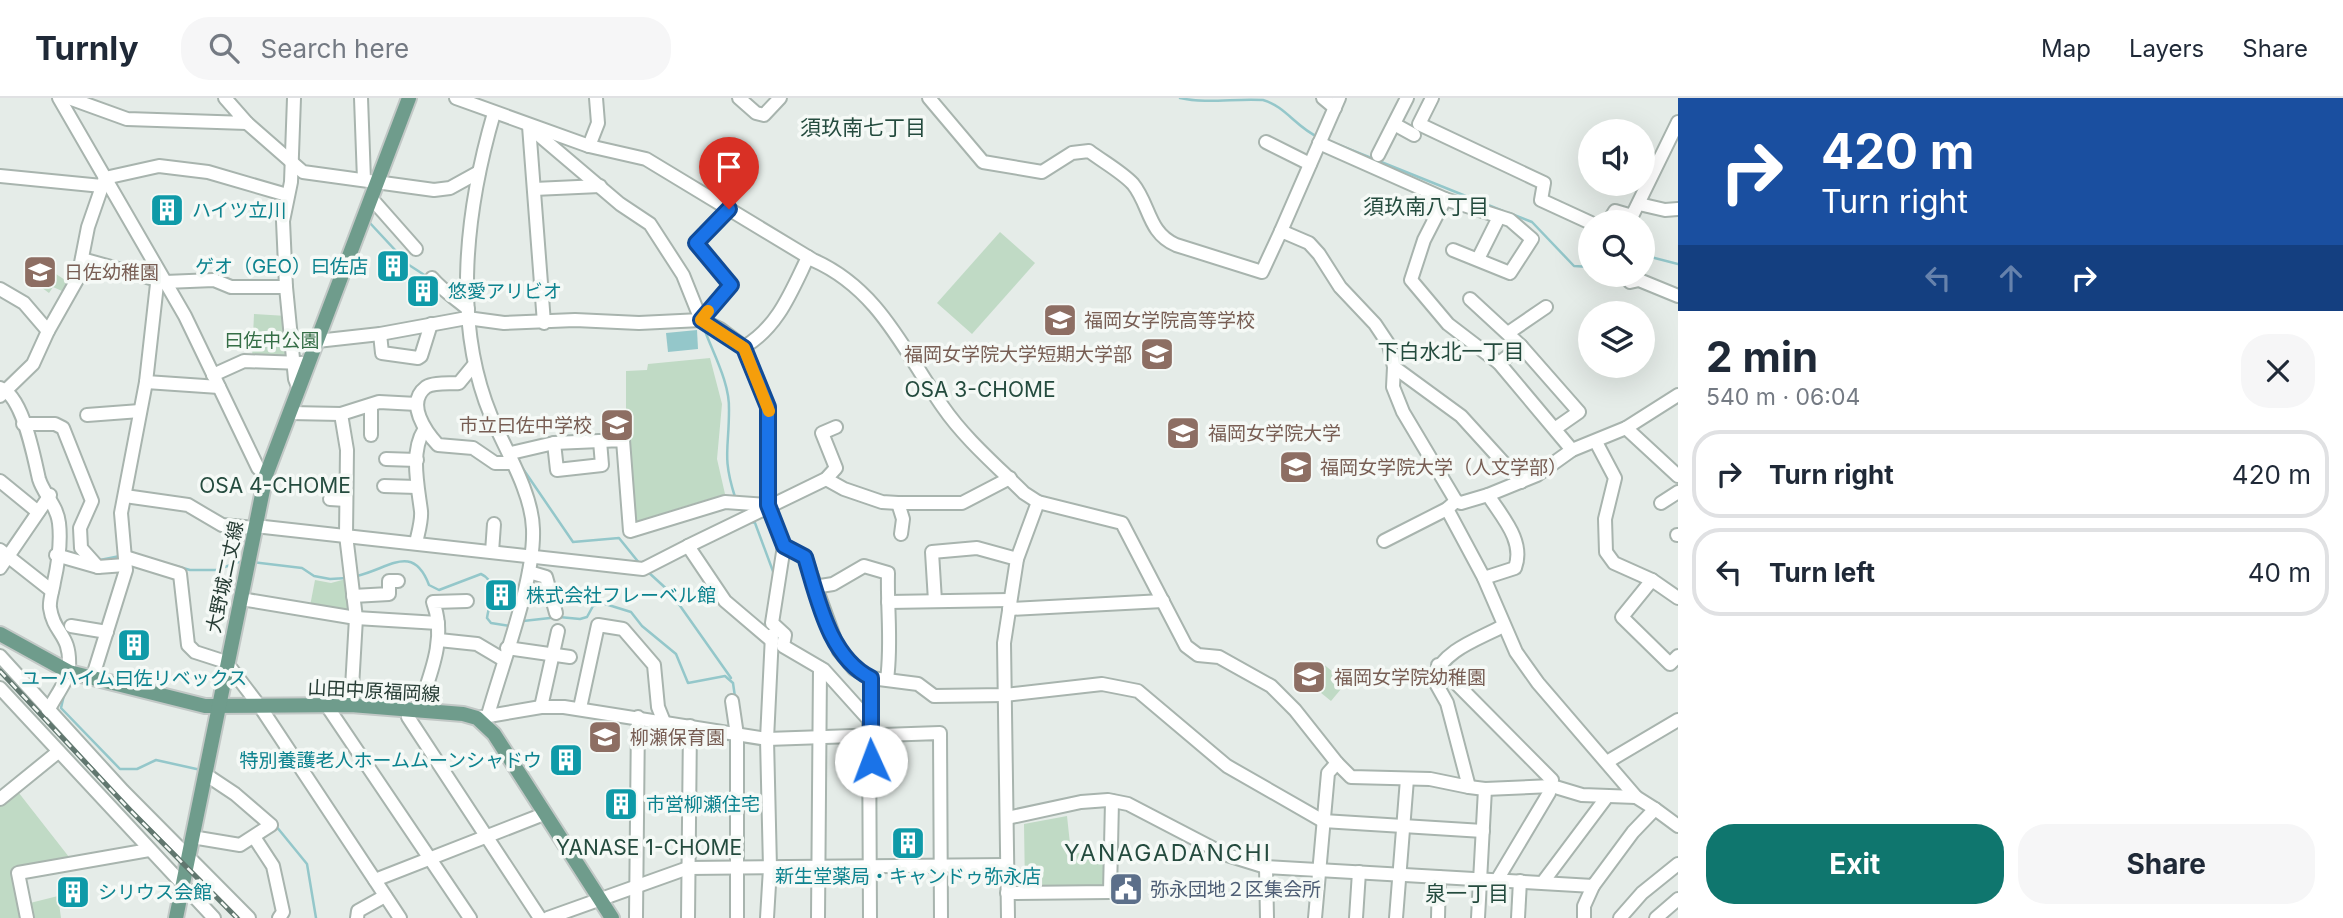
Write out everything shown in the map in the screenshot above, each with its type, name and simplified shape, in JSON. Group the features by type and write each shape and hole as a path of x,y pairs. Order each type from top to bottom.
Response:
{"main road":[{"name":"大野城二丈線","path":"176,918 266,475 299,389 302,363 317,341 370,187 409,98"},
{"name":"山田中原福岡線","path":"0,634 69,672 218,708 351,705 482,716"},
{"path":"482,716 612,918"}],"street":[{"path":"60,98 104,182 165,282 258,468 266,475"},
{"path":"69,98 127,119 247,123"},
{"path":"225,98 247,123 303,172 370,187 442,189 478,173"},
{"path":"213,375 244,361 302,363 286,287 283,220 292,164 294,98"},
{"path":"361,98 370,187 416,249"},
{"path":"456,98 589,146 646,159 808,257 834,269 866,296 894,327 944,408 1010,478 1038,502 1122,523 1186,646 1198,655 1219,657 1271,686 1296,710 1351,777 1430,779 1485,789 1552,786 1606,798 1636,797"},
{"path":"589,146 598,123 596,98"},
{"path":"739,98 756,113 764,115 780,98"},
{"path":"929,98 983,162 1042,172 1072,153 1089,152 1133,184 1152,224 1165,240 1262,272 1337,103 1323,98"},
{"path":"1378,155 1407,98"},
{"path":"1432,98 1419,124 1544,183 1541,200 1578,217"},
{"path":"494,113 478,173 471,234 467,313 474,366 491,415 511,458 533,526 533,557 505,654 482,716 541,707 580,708 767,739 940,733 941,918"},
{"path":"1636,210 1678,122"},
{"path":"1394,124 1413,135"},
{"path":"529,126 620,204 650,224 683,275 701,320 744,348 768,407 768,505 784,546 772,624 767,739 770,868 767,918"},
{"path":"529,126 544,323"},
{"path":"1266,142 1310,164"},
{"path":"1319,143 1445,199 1510,220 1532,239 1510,273 1478,259 1472,260 1453,250"},
{"path":"0,176 104,182 159,166 208,172 288,195"},
{"path":"48,711 69,672 69,645 53,620 50,605 59,520 50,495 40,482 28,423 5,389 33,364 78,278 88,227 104,182"},
{"path":"534,189 600,186"},
{"path":"1445,199 1424,240 1411,280 1448,324 1499,363 1572,450"},
{"path":"1639,204 1665,210 1678,209"},
{"path":"317,341 380,334 431,324 467,313 504,323 575,320 639,324 701,320 731,285 696,243 729,209"},
{"path":"1478,259 1499,217"},
{"path":"1281,231 1309,243 1356,308 1375,324 1389,345 1394,367 1393,387 1403,412 1452,505 1503,626 1538,683 1636,797 1678,826"},
{"path":"744,348 761,337 775,322 808,257"},
{"path":"82,259 165,282"},
{"path":"432,278 442,290 453,294 467,313"},
{"path":"92,679 125,561 121,513 146,382 157,284 215,280 231,287 286,287"},
{"path":"1655,286 1678,296"},
{"path":"0,289 24,303 48,331"},
{"path":"1470,299 1508,332 1579,412 1556,428"},
{"path":"1508,332 1546,307"},
{"path":"380,334 382,353 418,358 431,324"},
{"path":"1499,363 1521,346"},
{"path":"474,366 459,383 426,387 417,404 424,430 438,444 473,447 495,463 554,443 623,440 630,531 725,502 768,505"},
{"path":"1394,367 1461,415 1521,482"},
{"path":"146,382 219,387"},
{"path":"1384,541 1452,505 1521,482 1572,450 1626,428 1678,395"},
{"path":"290,413 341,414 371,405 417,404"},
{"path":"371,405 371,435"},
{"path":"87,415 140,411"},
{"path":"341,414 347,450 346,535 356,618 351,705"},
{"path":"28,423 63,428 92,501 80,528 81,548 98,567"},
{"path":"125,496 188,505 222,525 346,535 645,568 768,505 826,479 836,468 822,433 836,427"},
{"path":"1626,428 1678,476"},
{"path":"416,543 421,512 417,460 419,437 424,430"},
{"path":"554,443 557,470 603,465 600,441"},
{"path":"1596,442 1615,478 1605,519 1606,552 1614,563 1652,580 1678,598"},
{"path":"386,459 417,460"},
{"path":"826,479 844,489 883,502 962,503 1010,478"},
{"path":"0,481 38,512"},
{"path":"384,486 417,487"},
{"path":"1661,503 1678,492"},
{"path":"0,568 4,553 50,495"},
{"path":"1484,578 1515,568 1518,560 1518,544 1488,495"},
{"path":"330,499 346,500"},
{"path":"1008,918 1004,643 1017,559 1038,502"},
{"path":"898,503 903,519 901,534"},
{"path":"492,552 496,531 494,524"},
{"path":"688,546 724,601 772,641"},
{"path":"784,546 805,557 839,651 854,669 871,678 919,684 934,695 1005,695 1102,684 1138,691 1227,766 1323,821 1483,831"},
{"path":"935,601 932,552 977,548 1017,559"},
{"path":"4,553 52,592"},
{"path":"56,555 98,567 125,561 180,574 188,645 195,652 226,662 261,708 400,918"},
{"path":"814,587 833,584 864,566 888,573 891,648 887,679"},
{"path":"529,572 546,578 556,613"},
{"path":"354,596 389,594 388,581 398,580"},
{"path":"1652,580 1622,617 1670,664 1678,656"},
{"path":"241,599 356,618 439,623"},
{"path":"467,601 433,602 439,623 439,640 408,717 540,918"},
{"path":"888,602 1009,604 1163,601"},
{"path":"772,624 785,635 783,646 820,668 869,720"},
{"path":"580,708 598,625 623,629 653,665 664,722"},
{"path":"71,626 107,632"},
{"path":"1469,786 1447,702 1433,678 1438,666 1449,654 1503,626"},
{"path":"541,707 558,631"},
{"path":"439,640 477,644 505,654 570,656"},
{"path":"0,656 48,711 249,918"},
{"path":"1438,666 1513,738 1552,780 1552,786 1497,880"},
{"path":"818,918 820,668"},
{"path":"870,918 871,678"},
{"path":"0,688 214,918"},
{"path":"0,699 29,719"},
{"path":"732,701 741,736 737,918"},
{"path":"327,706 470,918"},
{"path":"636,918 638,717"},
{"path":"1607,762 1678,720"},
{"path":"688,918 690,726"},
{"path":"0,799 58,752"},
{"path":"1315,918 1328,773 1337,763"},
{"path":"192,837 240,845 271,825 227,788 205,774"},
{"path":"1396,918 1407,779"},
{"path":"1478,918 1485,789"},
{"path":"1543,882 1606,798"},
{"path":"1007,818 1081,802 1112,800 1128,804 1224,854 1266,867 1593,886"},
{"path":"1007,892 1110,892 1112,800"},
{"path":"1584,918 1584,906 1593,886 1633,832 1655,809"},
{"path":"375,880 544,814"},
{"path":"254,837 273,866 283,912 279,918"},
{"path":"27,918 18,873 149,850"},
{"path":"1620,918 1642,893 1678,864"},
{"path":"548,918 688,868 1007,865"},
{"path":"1266,867 1267,918"},
{"path":"1356,918 1359,872"},
{"path":"1438,918 1439,877"},
{"path":"1518,918 1520,881"},
{"path":"357,918 358,911 386,896"},
{"path":"1656,918 1678,899"}],"green space":[{"path":"1000,232 1035,263 972,334 937,303"},
{"path":"35,272 47,280 53,272 68,282 62,291 53,287 49,293 30,279"},
{"name":"曰佐中公園","path":"254,314 287,316 295,363 252,359"},
{"path":"710,358 722,404 717,459 725,494 634,522 626,431 626,371 647,370 648,364"},
{"path":"346,579 349,611 310,606 315,580 331,583"},
{"path":"1321,662 1346,683 1331,701 1305,680"},
{"path":"15,788 69,857 19,868 26,904 58,896 61,918 0,918 0,801"},
{"path":"1067,816 1071,853 1104,853 1104,886 1025,888 1024,824"}],"water":[{"path":"697,330 698,349 668,352 666,333"}],"waterway":[{"path":"1180,98 1201,101 1263,100 1278,107 1318,137"},
{"path":"1324,139 1503,211"},
{"path":"1509,213 1532,222 1574,266 1578,266"},
{"path":"369,222 409,265 426,276"},
{"path":"1655,258 1678,264"},
{"path":"705,331 721,370 729,400 727,462 735,497"},
{"path":"519,463 573,542 619,538 640,564"},
{"path":"750,521 755,523 774,574"},
{"path":"100,560 120,556"},
{"path":"140,556 190,570 216,570 242,561"},
{"path":"252,562 302,568 314,576 330,579 347,578"},
{"path":"357,576 390,564 408,562 416,565 429,585 439,590 481,574 487,578 491,587 487,618 491,623 510,626"},
{"path":"647,571 671,593 731,678"},
{"path":"523,621 559,617 580,619 587,617 593,606 602,603 631,612 642,626 676,654 688,683 725,676 733,683 735,697"},
{"path":"64,695 61,708 120,769 137,769 156,760 201,770"},
{"path":"276,826 307,864 316,918"}],"railway":[{"path":"0,671 130,810 237,918"}],"slow traffic":[{"path":"708,311 701,320 720,329 744,348 769,411"}],"place":[{"name":"ハイツ立川","path":"167,210"},
{"name":"ゲオ（GEO）曰佐店","path":"393,266"},
{"name":"日佐幼稚園","path":"40,272"},
{"name":"悠愛アリビオ","path":"423,291"},
{"name":"福岡女学院高等学校","path":"1060,320"},
{"name":"福岡女学院大学短期大学部","path":"1157,354"},
{"name":"市立曰佐中学校","path":"617,425"},
{"name":"福岡女学院大学","path":"1183,433"},
{"name":"福岡女学院大学（人文学部）","path":"1296,467"},
{"name":"株式会社フレーベル館","path":"501,595"},
{"name":"ユーハイム曰佐リベックス","path":"134,645"},
{"name":"福岡女学院幼稚園","path":"1309,677"},
{"name":"柳瀬保育園","path":"605,737"},
{"name":"特別養護老人ホームムーンシャドウ","path":"566,760"},
{"name":"市営柳瀬住宅","path":"621,804"},
{"name":"新生堂薬局・キャンドゥ弥永店","path":"908,843"},
{"name":"弥永団地２区集会所","path":"1126,889"},
{"name":"シリウス会館","path":"73,892"}],"district":[{"name":"須玖南七丁目","path":"863,127"},
{"name":"須玖南八丁目","path":"1426,206"},
{"name":"下白水北一丁目","path":"1451,351"},
{"name":"OSA 3-CHOME","path":"980,389"},
{"name":"OSA 4-CHOME","path":"275,485"},
{"name":"YANASE 1-CHOME","path":"649,847"},
{"name":"YANAGADANCHI","path":"1168,853"},
{"name":"泉一丁目","path":"1467,893"}],"route":[{"path":"729,209 696,243 731,285 701,320 720,329 744,348 768,407 768,505 784,546 805,557 839,651 854,669 871,678 871,761"}]}
